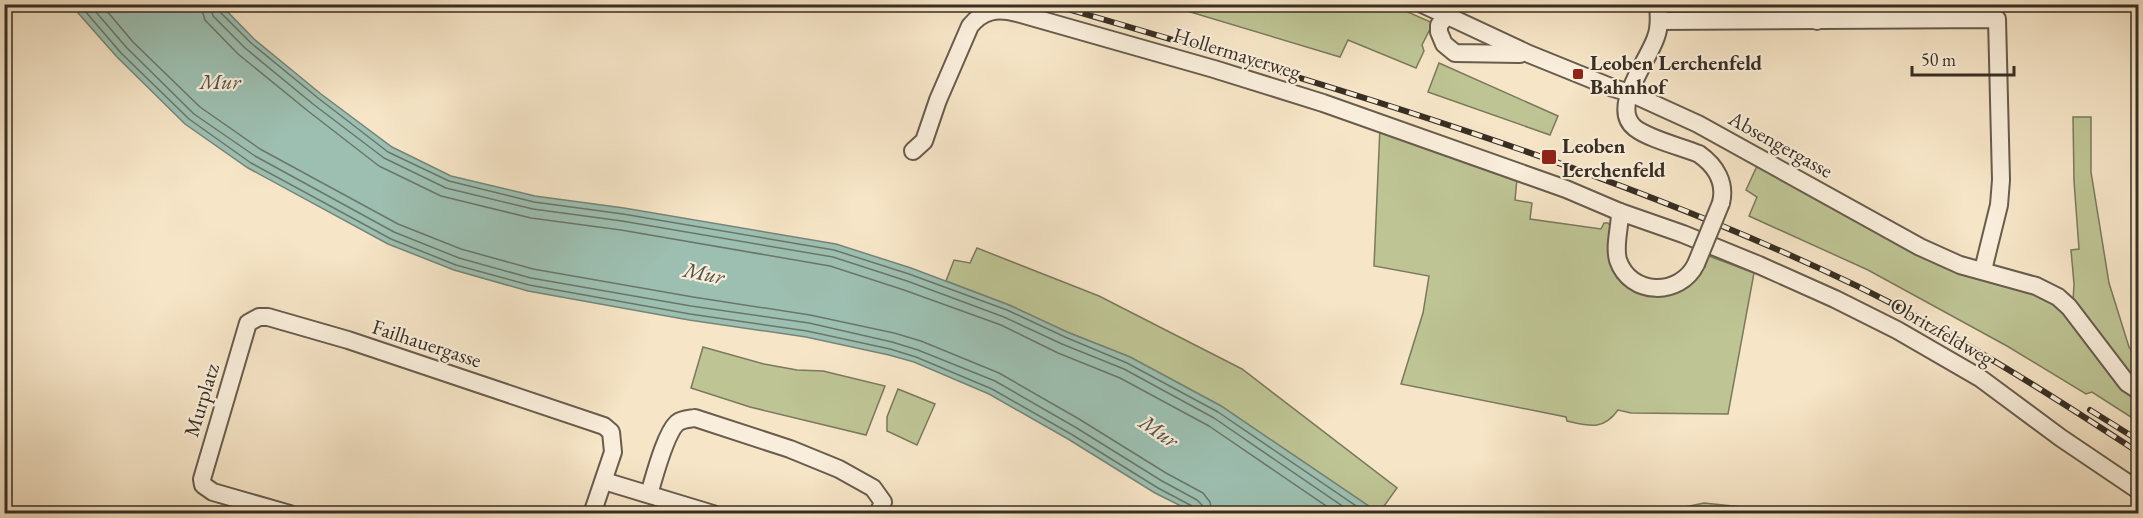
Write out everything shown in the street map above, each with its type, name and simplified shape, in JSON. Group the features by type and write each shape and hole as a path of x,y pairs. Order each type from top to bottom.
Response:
{"street":[{"name":"Absengergasse","path":"1422,4 1529,54 1630,93 1708,129 1920,247 1960,265 2036,286 2058,297 2069,307 2127,383 2139,390"},
{"name":"Hollermayerweg","path":"913,151 924,141 938,100 970,26 985,12 1008,11 1214,69 1323,103 1566,189 1620,212"},
{"path":"1620,212 1617,252 1623,269 1636,282 1653,288 1671,287 1687,277 1696,264 1721,203 1721,183 1713,166 1707,160 1699,154 1634,128 1624,110 1657,36 1659,13 1817,13 1997,19 2001,180 1999,205 1983,270"},
{"path":"1447,16 1439,25 1438,32 1444,44 1455,53 1529,54"},
{"name":"Obritzfeldweg","path":"1620,212 1683,234 1759,265 1897,330 1980,378 2070,445 2139,490"},
{"name":"Failhauergasse","path":"248,323 259,317 268,316 593,421 611,432 613,439 613,452 604,481"},
{"name":"Murplatz","path":"248,323 202,479 207,489 290,513"},
{"path":"649,494 667,441 676,423 695,418 708,420 790,449 839,469 873,488 880,508"},
{"path":"592,513 604,481 713,513"}],"green space":[{"path":"1167,5 1392,5 1433,23 1422,45 1424,51 1416,68 1348,40 1340,57"},
{"path":"1439,63 1558,116 1550,135 1428,92"},
{"path":"2073,117 2091,117 2091,172 2109,283 2129,347 2138,360 2138,386 2073,301 2071,250 2079,249 2074,181"},
{"path":"1380,127 1517,179 1515,200 1532,203 1530,219 1601,229 1604,223 1608,223 1637,291 1661,296 1681,290 1697,277 1709,256 1754,273 1728,414 1631,413 1618,410 1607,421 1589,425 1567,421 1566,417 1401,384 1423,313 1429,276 1374,266"},
{"path":"1757,166 2051,298 2138,395 2138,416 2134,419 2092,392 2086,394 2007,346 1868,270 1749,216 1757,197 1746,190"},
{"path":"977,248 1099,296 1242,369 1397,488 1379,513 1221,406 1130,357 1067,332 1009,305 946,281 954,260 970,263"},
{"path":"703,347 764,364 797,370 823,371 885,386 866,435 750,407 691,388"},
{"path":"898,389 935,404 917,445 887,431 887,417"},
{"path":"1704,503 1800,513 1670,513"}],"water":[{"name":"Mur","path":"71,5 221,5 254,39 321,94 392,147 451,176 535,196 624,208 836,244 911,268 1009,305 1067,332 1130,357 1221,406 1379,513 1195,513 1155,493 1068,439 989,394 914,362 806,337 689,320 528,291 454,270 388,244 248,168 185,124 117,57"}],"railway":[{"path":"1051,4 1358,96 1460,129 1661,201 1760,242 1894,304 2035,386 2138,452"},
{"path":"2090,410 2138,440"}],"place":[{"name":"Leoben Lerchenfeld Bahnhof","path":"1578,74"},
{"name":"Leoben Lerchenfeld","path":"1549,157"}]}
